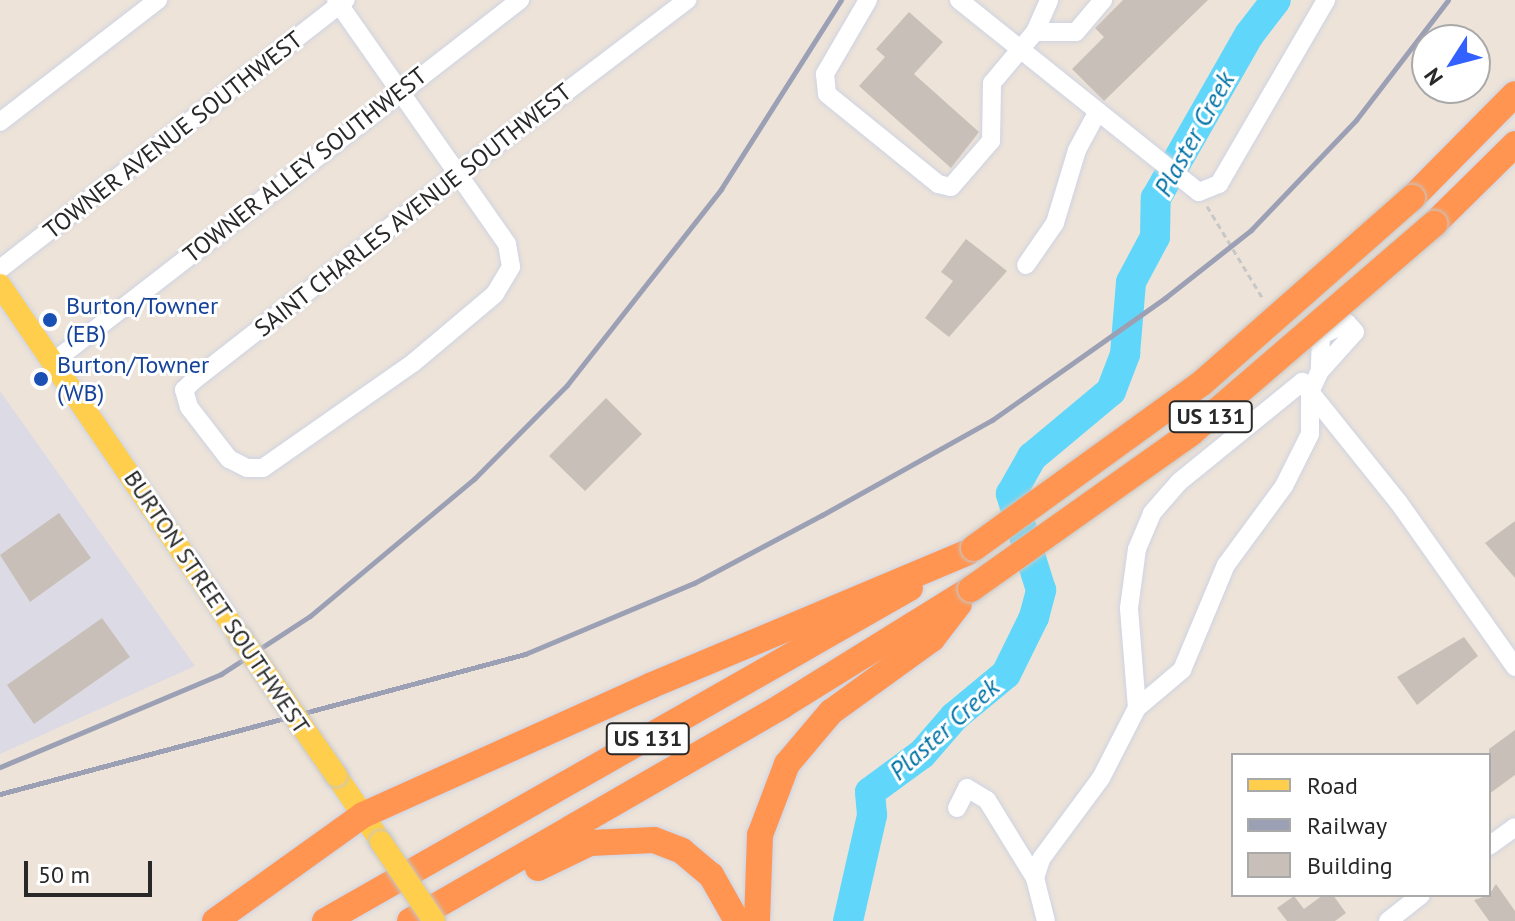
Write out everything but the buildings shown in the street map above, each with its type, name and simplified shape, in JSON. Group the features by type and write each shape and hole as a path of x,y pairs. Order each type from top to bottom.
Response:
{"highway":[{"name":"US 131","path":"325,921 971,550 1202,383 1412,198 1515,94"},
{"name":"US 131","path":"410,921 499,872 971,589 1191,433 1434,224 1515,144"},
{"path":"215,921 363,815 650,686 971,550"},
{"path":"757,921 760,835 787,764 831,712 932,639 971,589"},
{"path":"499,872 537,868 599,841 654,840 682,851 711,875 737,921"}],"main road":[{"name":"BURTON STREET SOUTHWEST","path":"3,295 53,362 434,921"}],"street":[{"path":"0,122 158,0"},
{"name":"TOWNER ALLEY SOUTHWEST","path":"53,362 520,0"},
{"name":"SAINT CHARLES AVENUE SOUTHWEST","path":"458,174 507,244 511,267 495,294 413,363 263,468 247,468 229,459 189,407 184,390 458,174 687,0"},
{"path":"868,0 825,74 827,94 944,187 957,183 991,141 992,83 1018,48 1035,32 1049,0"},
{"path":"959,0 1159,164 1194,189 1219,184 1326,0"},
{"path":"1035,32 1076,32 1103,0"},
{"path":"341,2 458,174"},
{"name":"TOWNER AVENUE SOUTHWEST","path":"0,269 341,2"},
{"path":"1026,265 1055,223 1077,150 1097,113"},
{"path":"1035,878 1041,859 1101,778 1137,708 1182,670 1226,565 1284,486 1310,434 1310,392 1320,371"},
{"path":"1137,708 1129,608 1137,549 1152,513 1179,482 1253,417 1302,382 1429,545 1515,667"},
{"path":"957,808 967,788 987,800 1035,878 1046,921"},
{"path":"1491,845 1512,836"},
{"path":"1388,921 1418,897"}],"path":[{"path":"1194,189 1265,302"}],"shaded area":[{"path":"0,391 195,666 0,754"}],"waterway":[{"name":"Plaster Creek","path":"848,921 872,815 870,792 922,754 954,717 1006,674 1034,617 1041,590 1011,494 1032,457 1111,391 1125,354 1131,282 1155,237 1156,198 1249,35 1276,0"}],"railway":[{"path":"0,767 221,674 310,616 474,479 567,385 721,189 841,0"},
{"path":"0,794 525,654 694,583 822,515 992,420 1165,298 1251,230 1356,120 1448,0"}],"place":[{"name":"Burton/Towner (EB)","path":"50,320"},
{"name":"Burton/Towner (WB)","path":"41,379"}]}
